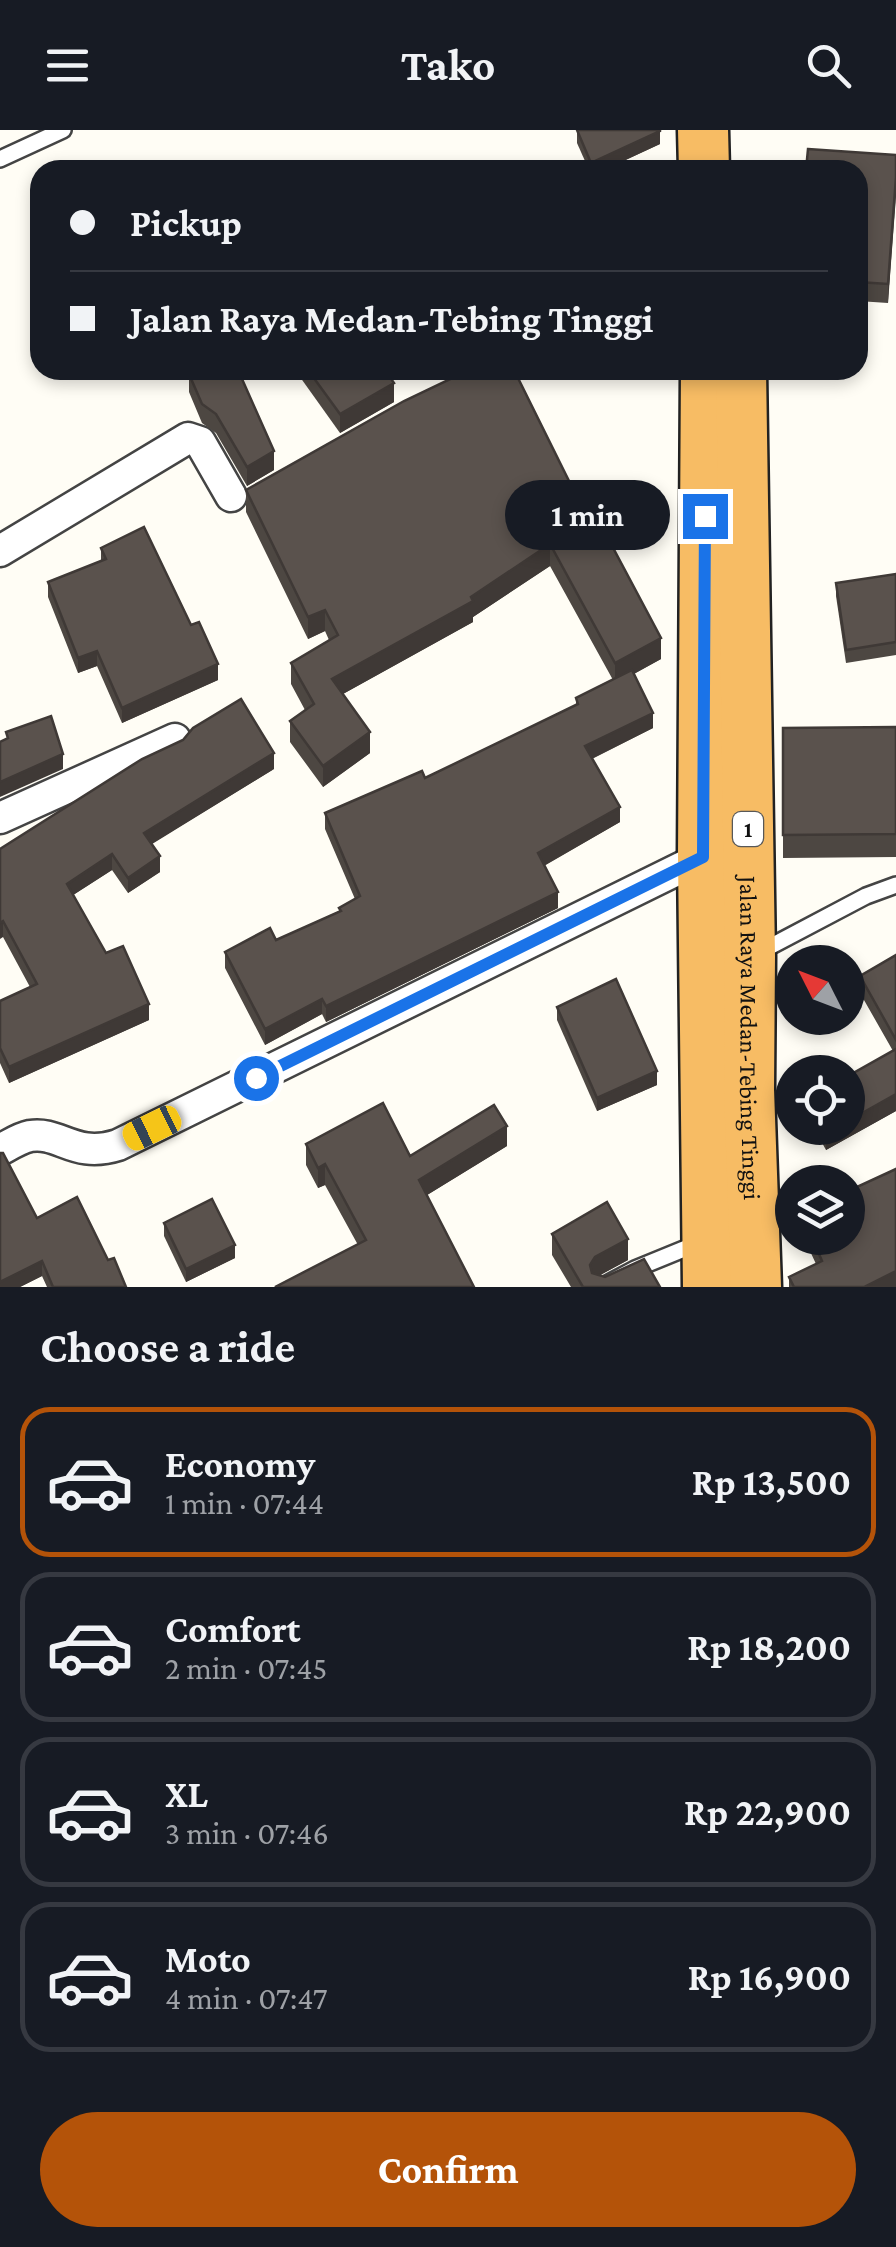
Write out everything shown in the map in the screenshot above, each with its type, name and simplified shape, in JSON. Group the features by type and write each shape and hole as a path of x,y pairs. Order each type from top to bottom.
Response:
{"highway":[{"path":"704,130 704,160"},
{"path":"738,130 739,160"},
{"name":"Jalan Raya Medan-Tebing Tinggi","path":"706,380 703,857 709,1263"},
{"name":"Jalan Raya Medan-Tebing Tinggi","path":"741,380 749,1090 756,1287"}],"street":[{"path":"0,551 188,438 200,442 237,498"},
{"path":"4,807 174,739"},
{"path":"0,1150 35,1136 84,1151 118,1146 703,857"}],"lane":[{"path":"0,160 63,130"},
{"path":"750,957 866,896 896,885"},
{"path":"601,1287 636,1269 709,1263"}],"building":[{"path":"577,130 660,130 597,160 590,160"},
{"path":"808,149 896,155 888,284 868,283 868,160 807,160"},
{"path":"192,380 242,380 274,451 247,467 216,414 202,404"},
{"path":"315,380 394,383 340,414"},
{"path":"448,380 519,380 573,489 577,486 595,514 661,638 615,663 550,544 471,597 473,601 332,679 370,732 323,766 290,721 314,704 291,663 338,635 325,610 308,617 246,490"},
{"path":"144,527 191,625 199,622 218,664 122,708 97,651 78,658 48,582 106,559 101,548"},
{"path":"896,574 896,642 846,650 836,583"},
{"path":"632,670 653,713 585,746 620,807 538,853 558,892 326,1006 322,999 265,1029 225,952 270,928 276,940 341,911 339,908 360,896 325,813 422,771 425,778 578,704 576,698"},
{"path":"241,699 274,753 144,833 160,856 128,878 112,854 67,884 106,953 123,946 149,1004 9,1067 0,1048 0,1001 37,984 3,921 0,923 0,849 142,759 183,740 193,728"},
{"path":"51,716 63,754 0,782 0,742 8,738 6,732"},
{"path":"896,727 896,834 783,835 783,728"},
{"path":"896,955 896,1040 865,985 865,973"},
{"path":"616,979 657,1071 597,1098 557,1007"},
{"path":"896,1049 896,1094 865,1111 865,1066"},
{"path":"383,1103 410,1156 494,1105 507,1126 419,1180 474,1287 275,1287 366,1240 325,1164 318,1168 306,1144"},
{"path":"0,1153 37,1218 77,1197 108,1260 114,1258 126,1287 53,1287 42,1261 0,1282"},
{"path":"896,1169 896,1271 864,1287 794,1287 789,1277 822,1261 819,1255 865,1255 865,1183"},
{"path":"212,1199 235,1245 186,1269 164,1223"},
{"path":"607,1202 628,1239 595,1257 590,1265 592,1273 605,1277 644,1259 660,1287 583,1287 552,1234"}],"route":[{"path":"256,1078 703,857 705,516"}]}
